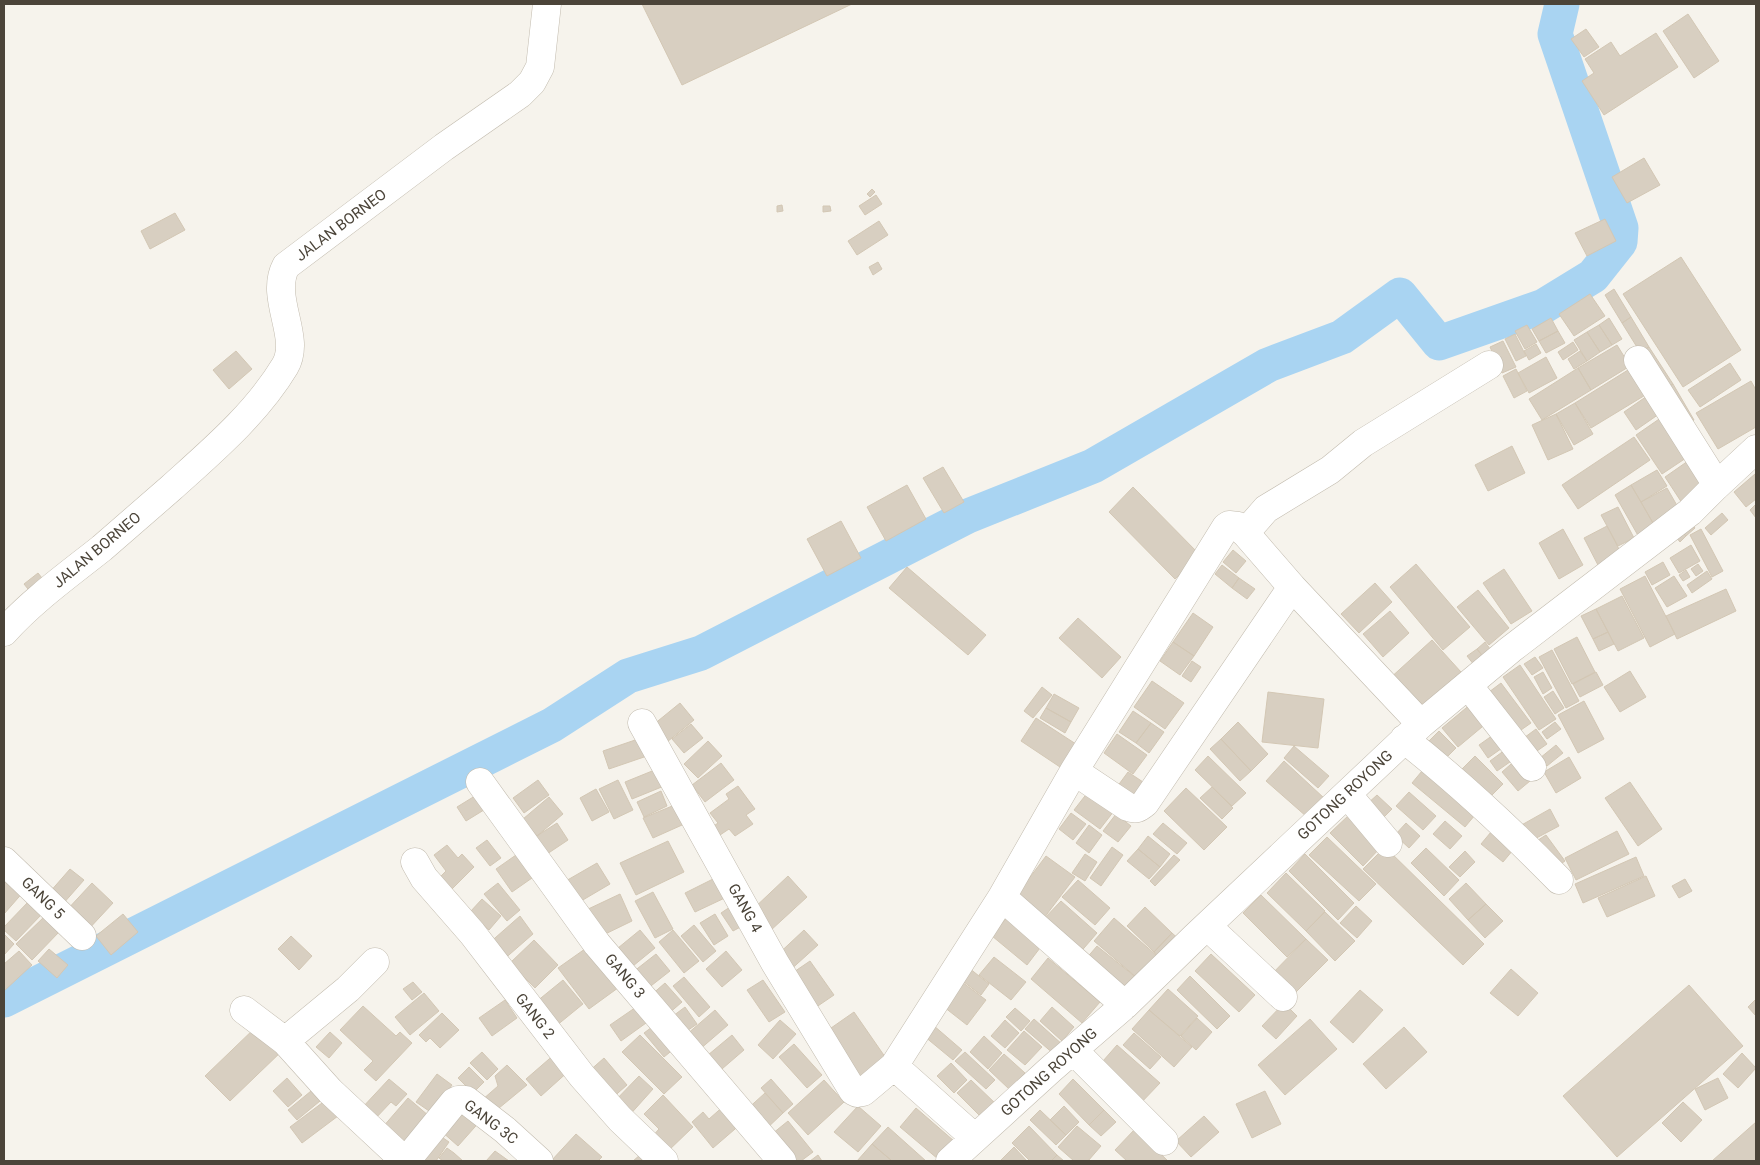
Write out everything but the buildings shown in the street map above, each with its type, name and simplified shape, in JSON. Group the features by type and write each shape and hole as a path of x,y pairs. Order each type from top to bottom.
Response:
{"street":[{"name":"JALAN BORNEO","path":"4,632 45,593 102,547 214,450 255,408 286,364 290,344 281,298 282,273 286,266 444,147 520,94 532,82 540,67 543,8"},
{"path":"1638,360 1717,485"},
{"path":"1245,533 1266,509 1330,470 1363,444 1398,421 1489,365"},
{"name":"GOTONG ROYONG","path":"950,1161 1125,1005 1413,732 1468,685 1596,583 1678,522 1756,448"},
{"path":"975,1138 894,1066 1002,897 1074,771 1229,525 1238,526 1245,533 1292,586 1413,732 1464,787 1528,846 1559,880"},
{"path":"1074,771 1132,809 1140,807 1145,803 1292,586"},
{"path":"1468,685 1532,767"},
{"name":"GANG 4","path":"642,723 775,963 853,1091 857,1093 863,1092 894,1066"},
{"name":"GANG 3","path":"480,782 597,944 779,1160"},
{"path":"1347,794 1388,843"},
{"name":"GANG 5","path":"4,861 82,936"},
{"name":"GANG 2","path":"415,862 424,878 472,933 582,1076 620,1118 664,1161"},
{"path":"1002,897 1125,1005"},
{"path":"1207,926 1283,997"},
{"path":"285,1041 348,989 375,962"},
{"path":"244,1010 285,1041 330,1091 406,1161"},
{"path":"1073,1050 1164,1141"},
{"name":"GANG 3C","path":"406,1161 454,1102 463,1099 505,1130 539,1161"}],"waterway":[{"path":"4,1000 552,725 628,676 701,653 968,516 1093,466 1268,365 1342,337 1400,295 1439,343 1544,306 1593,276 1620,242 1621,228 1555,34 1562,4"}]}
